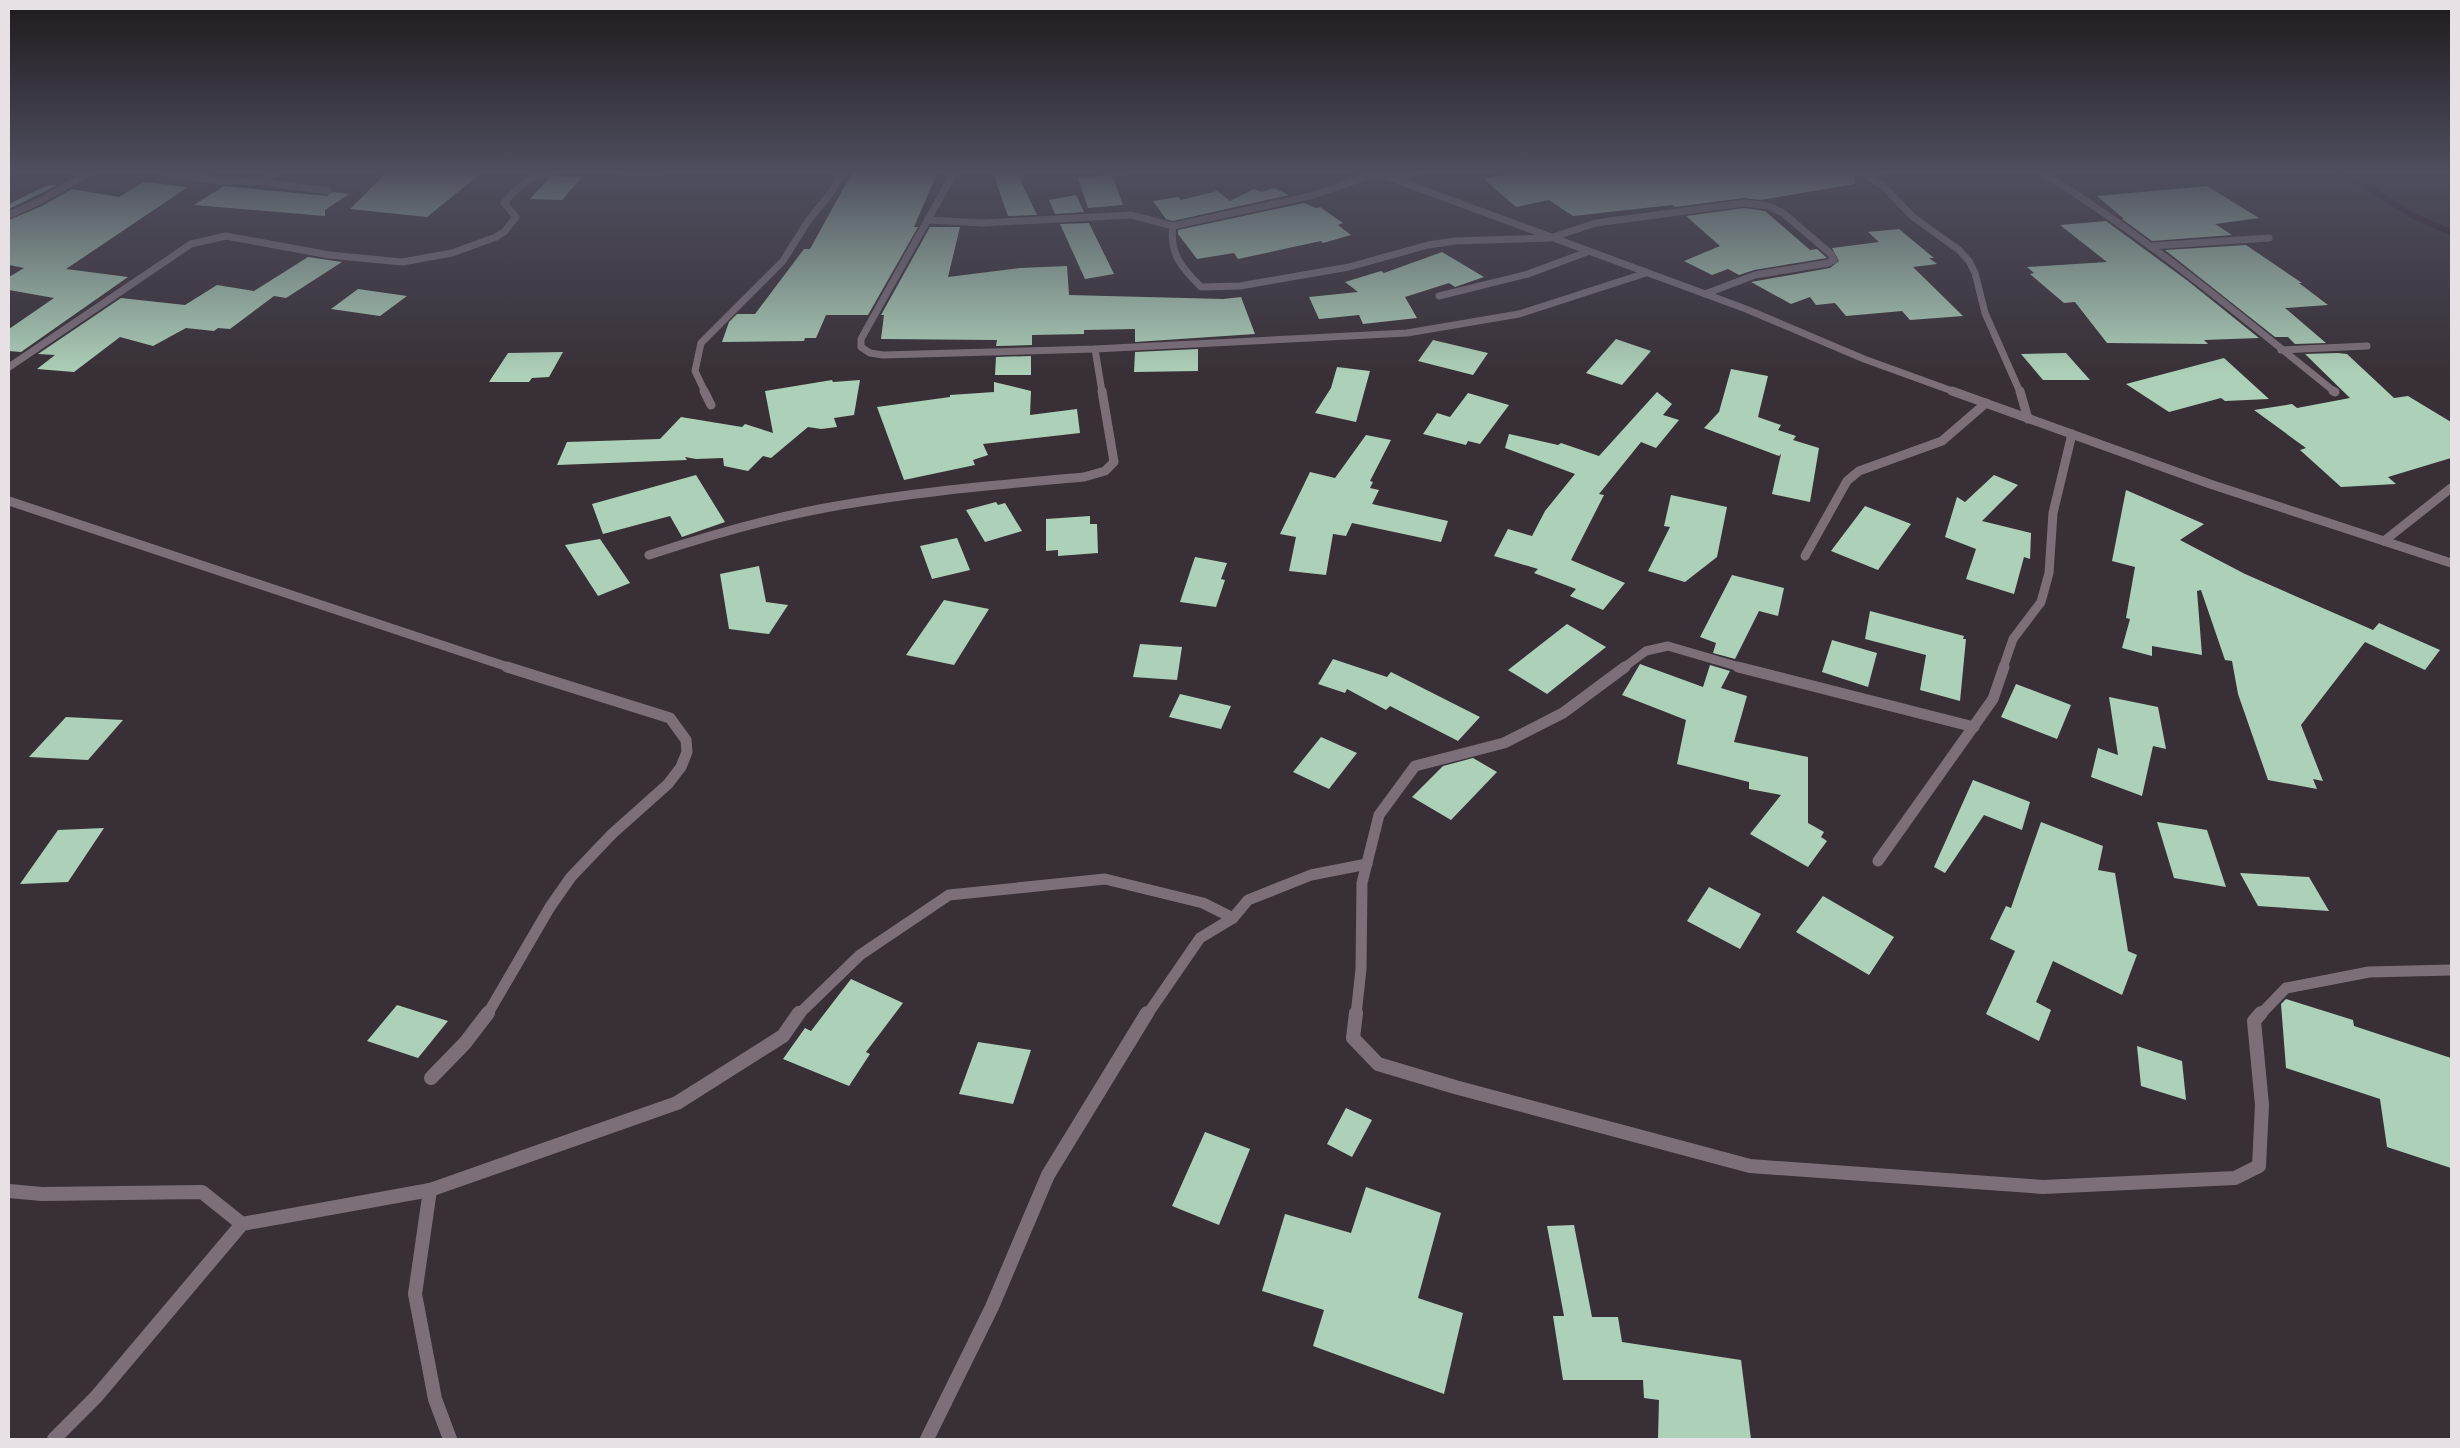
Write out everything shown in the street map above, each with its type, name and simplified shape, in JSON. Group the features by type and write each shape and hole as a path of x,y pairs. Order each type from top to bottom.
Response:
{"street":[{"path":"9,367 191,244 215,239"},
{"path":"240,239 329,255 402,262 452,253 487,239"},
{"path":"711,404 695,372 701,344 783,261 797,239"},
{"path":"918,239 862,339 861,347 870,353 883,355 1095,349 1407,333 1519,314 1646,273"},
{"path":"1170,239 1176,261 1201,287 1218,288 1240,286 1349,267 1428,245 1455,241 1532,239"},
{"path":"1551,239 1705,294 1864,360 2219,487 2451,563"},
{"path":"1705,294 1755,275 1828,264 1834,260 1831,254 1813,239"},
{"path":"1943,239 1959,250 1969,261 1975,273 1985,312 2019,388 2028,419"},
{"path":"2140,239 2335,392"},
{"path":"2151,246 2261,239"},
{"path":"1439,296 1528,274 1586,252"},
{"path":"2281,350 2367,346"},
{"path":"649,555 749,525 824,508 904,495 1084,477 1104,472 1111,468 1114,462 1095,349"},
{"path":"1806,556 1846,481 1859,471 1942,441 1986,403"},
{"path":"1878,861 1993,699 2013,639 2041,602 2049,573 2053,513 2072,434"},
{"path":"2384,541 2451,488"},
{"path":"9,500 427,642 670,718 684,731 688,746 681,768 658,794 618,828 570,878 524,949 494,1004 467,1041 431,1078"},
{"path":"1974,727 1714,661 1668,646 1646,651 1563,713 1504,743 1415,766 1379,814 1362,883 1360,969 1353,1038 1378,1064 1464,1090 1750,1166 2043,1188 2235,1178 2259,1166 2262,1105 2254,1021 2286,988 2369,972 2451,970"},
{"path":"927,1439 992,1307 1048,1175 1152,1006 1200,938 1232,918 1248,900 1311,876 1367,864"},
{"path":"54,1439 96,1397 242,1224 430,1190 677,1103 783,1036 802,1010 860,955 948,895 1105,879 1203,903 1232,918"},
{"path":"430,1190 415,1294 436,1399 450,1439"},
{"path":"9,1191 42,1194 202,1192 242,1224"}],"building":[{"path":"9,239 111,239 66,269 128,277 21,352 9,351 9,329 54,298 9,290 9,277 24,268 9,265"},
{"path":"816,239 911,239 868,315 826,315 816,338 805,338 804,341 722,342 729,322 737,314 755,314 804,249 810,249"},
{"path":"924,239 957,239 948,277 1020,268 1067,266 1069,295 1223,299 1241,297 1255,334 1135,342 1135,329 1084,330 1084,334 1032,335 1032,345 996,346 997,340 881,339 884,315 881,315"},
{"path":"1067,239 1097,239 1114,274 1085,279"},
{"path":"1181,239 1338,239 1238,259 1234,253 1197,259"},
{"path":"1712,239 1797,239 1810,250 1817,249 1827,258 1754,270 1739,275 1728,269 1712,275 1684,261 1720,246"},
{"path":"1875,239 1911,239 1934,258 1929,258 1937,264 1913,267 1963,316 1910,320 1902,311 1846,316 1835,303 1816,305 1810,297 1791,304 1751,282 1830,268 1839,261 1832,248 1879,242"},
{"path":"2077,239 2130,239 2188,281 2259,338 2204,340 2208,344 2107,343 2075,302 2064,303 2030,274 2034,273 2027,267 2107,262"},
{"path":"2149,239 2184,239 2152,241"},
{"path":"2246,245 2302,283 2299,283 2328,305 2285,308 2326,343 2295,344 2288,337 2275,337 2165,250"},
{"path":"1442,252 1484,277 1455,287 1449,283 1405,297 1417,318 1363,324 1359,315 1319,319 1309,297 1358,292 1345,282 1381,271 1384,273"},
{"path":"308,257 342,262 286,298 274,296 230,329 218,328 214,331 186,328 153,346 120,337 74,372 37,369 55,355 38,354 121,298 185,305 217,285 254,291"},
{"path":"358,289 407,296 380,316 331,309"},
{"path":"1616,339 1651,351 1622,385 1586,373"},
{"path":"1433,340 1488,353 1473,375 1418,361"},
{"path":"1198,349 1198,371 1134,372 1135,352"},
{"path":"563,352 549,377 532,378 529,382 489,382 508,353"},
{"path":"2066,353 2090,380 2043,380 2021,354"},
{"path":"2305,354 2347,354 2394,398 2408,396 2451,422 2451,458 2388,477 2396,484 2341,487 2300,450 2306,448 2254,410 2292,404 2297,408 2350,398"},
{"path":"1031,356 1031,375 995,375 996,357"},
{"path":"2224,358 2269,399 2225,401 2221,398 2169,412 2126,384"},
{"path":"1337,367 1370,371 1356,422 1315,413 1331,388"},
{"path":"1731,369 1768,376 1758,417 1781,425 1778,430 1796,436 1793,440 1819,448 1810,502 1772,494 1781,454 1779,456 1704,428 1719,412"},
{"path":"832,380 833,382 860,380 854,415 834,418 837,427 821,429 808,427 771,458 763,456 748,471 724,466 723,458 696,459 685,457 687,460 557,465 567,442 660,439 681,417 742,427 745,424 773,433 765,391"},
{"path":"994,382 1031,391 1030,415 1077,409 1080,433 983,444 988,455 973,460 975,465 904,480 877,407 950,397 950,395 994,392"},
{"path":"1657,392 1672,404 1663,415 1679,420 1656,448 1641,442 1599,494 1604,495 1571,560 1625,583 1603,610 1570,596 1576,589 1534,573 1538,569 1494,556 1508,529 1532,536 1545,511 1575,474 1505,448 1509,434 1558,445 1561,443 1599,456"},
{"path":"1468,393 1509,405 1480,444 1468,441 1466,445 1423,434 1437,413 1450,417"},
{"path":"1366,435 1391,440 1370,481 1373,482 1370,488 1379,490 1372,504 1448,521 1441,542 1352,523 1346,536 1333,534 1326,575 1289,571 1296,537 1280,534 1310,472 1335,478"},
{"path":"696,475 725,522 682,537 670,516 603,534 592,504"},
{"path":"1994,475 2018,485 1982,521 2031,533 2030,559 2024,557 2014,594 1966,579 1976,549 1945,537 1957,497 1965,502"},
{"path":"2126,490 2204,524 2180,540 2245,574 2373,630 2379,623 2440,650 2425,670 2365,642 2301,725 2323,781 2313,779 2317,789 2268,780 2238,694 2232,661 2225,660 2201,590 2197,591 2202,655 2152,646 2152,656 2122,648 2130,619 2126,618 2135,567 2112,561"},
{"path":"1671,495 1727,507 1717,557 1685,582 1648,571 1670,527 1664,526"},
{"path":"996,502 998,505 1005,503 1022,531 985,542 966,510"},
{"path":"1865,506 1911,524 1878,570 1831,551"},
{"path":"1090,516 1090,524 1097,524 1098,553 1058,556 1058,550 1046,551 1046,519"},
{"path":"957,538 970,570 932,579 920,546"},
{"path":"600,539 630,583 598,596 565,545"},
{"path":"1195,557 1227,563 1221,579 1225,580 1216,607 1180,602"},
{"path":"759,566 766,602 788,605 769,634 729,629 720,574"},
{"path":"1732,575 1784,588 1778,616 1759,611 1735,659 1713,653 1716,643 1700,637"},
{"path":"944,600 989,609 954,665 906,655"},
{"path":"1870,611 1964,636 1963,639 1966,639 1960,701 1920,690 1926,655 1865,639"},
{"path":"1567,624 1606,647 1547,694 1508,670"},
{"path":"1832,640 1877,653 1868,687 1822,672"},
{"path":"1140,644 1182,647 1177,680 1133,677"},
{"path":"1333,659 1387,677 1391,672 1480,717 1458,741 1390,706 1386,710 1347,689 1345,693 1318,684"},
{"path":"1640,664 1703,687 1710,665 1730,671 1721,688 1747,696 1734,742 1808,757 1808,823 1824,832 1821,837 1827,841 1808,867 1750,834 1781,795 1749,789 1749,782 1677,764 1686,720 1622,695"},
{"path":"2016,684 2071,705 2057,739 2001,717"},
{"path":"1180,694 1231,706 1221,729 1169,717"},
{"path":"2109,697 2158,707 2166,749 2153,746 2142,796 2091,777 2098,748 2118,755"},
{"path":"66,717 123,720 88,760 29,757"},
{"path":"1321,737 1357,753 1329,789 1293,772"},
{"path":"1473,758 1497,772 1451,820 1412,797 1443,766"},
{"path":"1973,780 2030,802 2022,830 1984,815 1945,873 1934,867"},
{"path":"2041,822 2103,846 2098,870 2115,873 2128,951 2137,955 2122,995 2053,961 2036,1002 2051,1010 2039,1041 1986,1014 2015,951 1990,939 2006,906 2011,908"},
{"path":"2157,822 2207,830 2226,887 2174,878"},
{"path":"104,828 68,882 20,884 58,830"},
{"path":"2240,873 2309,877 2329,911 2258,906"},
{"path":"1709,887 1761,914 1740,949 1687,921"},
{"path":"1823,896 1894,937 1869,975 1796,932"},
{"path":"851,979 903,1003 866,1052 870,1054 849,1086 783,1059 805,1028 811,1031"},
{"path":"2286,999 2353,1020 2354,1026 2451,1058 2451,1168 2387,1147 2380,1099 2286,1068 2281,1004"},
{"path":"397,1005 448,1021 418,1058 367,1041"},
{"path":"978,1042 1031,1050 1013,1104 959,1094"},
{"path":"2137,1046 2182,1061 2186,1100 2141,1086"},
{"path":"1346,1108 1372,1120 1352,1157 1327,1144"},
{"path":"1205,1132 1250,1149 1219,1225 1172,1206"},
{"path":"1366,1187 1441,1213 1418,1298 1463,1313 1444,1394 1313,1346 1324,1310 1262,1291 1285,1214 1351,1233"},
{"path":"1574,1225 1592,1317 1618,1317 1622,1342 1741,1360 1751,1439 1658,1439 1659,1400 1644,1398 1643,1380 1563,1380 1553,1316 1564,1316 1547,1226"}]}
